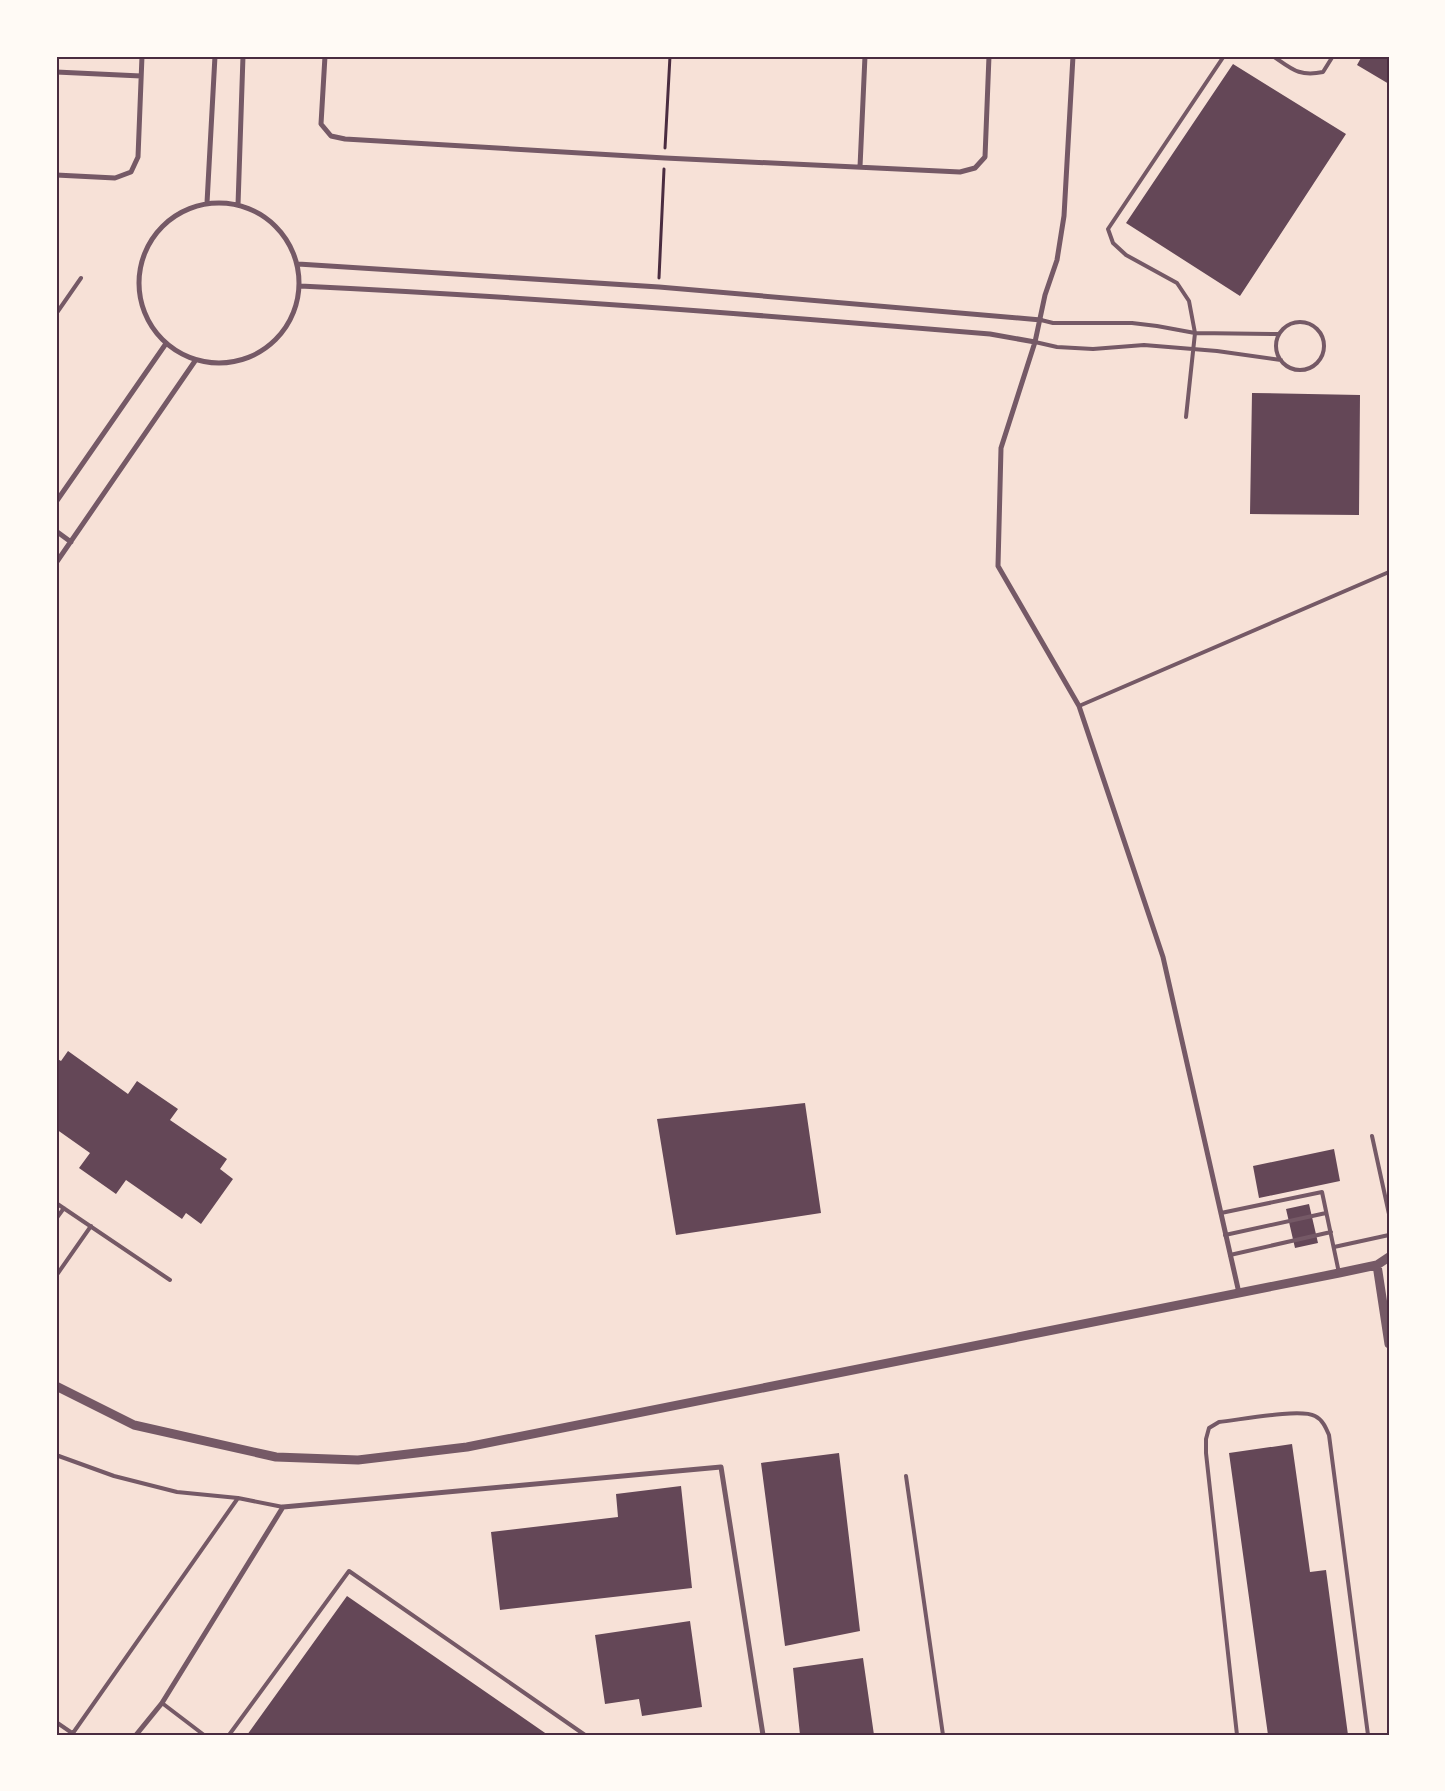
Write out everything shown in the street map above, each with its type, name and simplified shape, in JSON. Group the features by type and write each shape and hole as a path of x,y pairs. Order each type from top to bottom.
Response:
{"street":[{"path":"56,175 115,178 130,172 138,157 142,56"},
{"path":"207,203 215,56"},
{"path":"238,204 242,56"},
{"path":"325,56 321,124 331,136 345,139 665,158 960,172 975,168 985,157 989,56"},
{"path":"860,167 865,56"},
{"path":"1072,56 1064,216 1057,260 1045,295 1041,320 1001,448 998,566 1079,706 1163,957 1239,1293"},
{"path":"56,72 141,76"},
{"path":"207,203 238,204 265,216 286,237 298,264 300,286 294,315 277,339 253,357 224,364 195,361 179,354 166,345 146,321 138,292 141,261 155,234 178,214 207,203"},
{"path":"298,264 659,287 1041,320"},
{"path":"300,286 474,294 668,308 990,334 1035,342"},
{"path":"56,502 166,345"},
{"path":"56,562 195,361"},
{"path":"56,531 71,542"},
{"path":"56,1386 134,1425 276,1457 358,1460 467,1447 1340,1273 1377,1265 1389,1257"},
{"path":"1377,1265 1389,1267"},
{"path":"1377,1265 1389,1344"},
{"path":"136,1735 162,1702 282,1507 721,1467 763,1735"}],"lane":[{"path":"1186,417 1195,333 1189,301 1177,283 1126,255 1113,244 1108,229 1224,56"},
{"path":"1273,56 1295,71 1310,74 1323,72 1333,56"},
{"path":"56,314 81,278"},
{"path":"1041,320 1053,323 1132,323 1195,333 1279,334"},
{"path":"1308,322 1321,332 1325,348 1323,356 1311,368 1294,370 1281,360 1276,348 1279,334 1292,323 1308,322"},
{"path":"1035,342 1057,347 1093,349 1144,345 1281,360"},
{"path":"1079,706 1389,572"},
{"path":"1372,1136 1389,1214"},
{"path":"1221,1213 1322,1192 1340,1273"},
{"path":"56,1203 170,1280"},
{"path":"56,1219 64,1208"},
{"path":"1225,1235 1326,1213"},
{"path":"56,1276 91,1226"},
{"path":"1230,1256 1331,1232"},
{"path":"1334,1247 1389,1235"},
{"path":"1237,1735 1206,1439 1209,1428 1218,1422 1300,1413 1315,1416 1324,1423 1329,1435 1368,1735"},
{"path":"56,1455 114,1476 177,1492 238,1498 282,1507"},
{"path":"906,1476 943,1735"},
{"path":"56,1722 74,1734 238,1498"},
{"path":"230,1735 349,1571 585,1735"},
{"path":"162,1702 204,1735"}],"path":[{"path":"659,287 670,56"}],"building":[{"path":"1362,56 1389,56 1389,84 1357,65"},
{"path":"1233,64 1346,134 1240,296 1126,223"},
{"path":"1252,393 1360,395 1359,515 1250,514"},
{"path":"68,1051 128,1094 137,1081 178,1109 170,1120 227,1159 220,1169 233,1179 201,1224 186,1213 182,1219 126,1180 116,1194 79,1168 90,1153 56,1129 56,1058 61,1061"},
{"path":"805,1103 821,1213 676,1235 657,1119"},
{"path":"1334,1149 1340,1181 1259,1198 1253,1166"},
{"path":"1309,1204 1318,1243 1295,1248 1286,1209"},
{"path":"1292,1444 1310,1572 1326,1570 1348,1735 1268,1735 1229,1453"},
{"path":"839,1453 860,1631 785,1646 761,1463"},
{"path":"681,1486 692,1588 500,1610 491,1532 618,1517 616,1494"},
{"path":"347,1596 548,1735 247,1735"},
{"path":"690,1621 702,1707 642,1716 639,1699 605,1704 595,1635"},
{"path":"863,1658 874,1735 800,1735 793,1668"}]}
